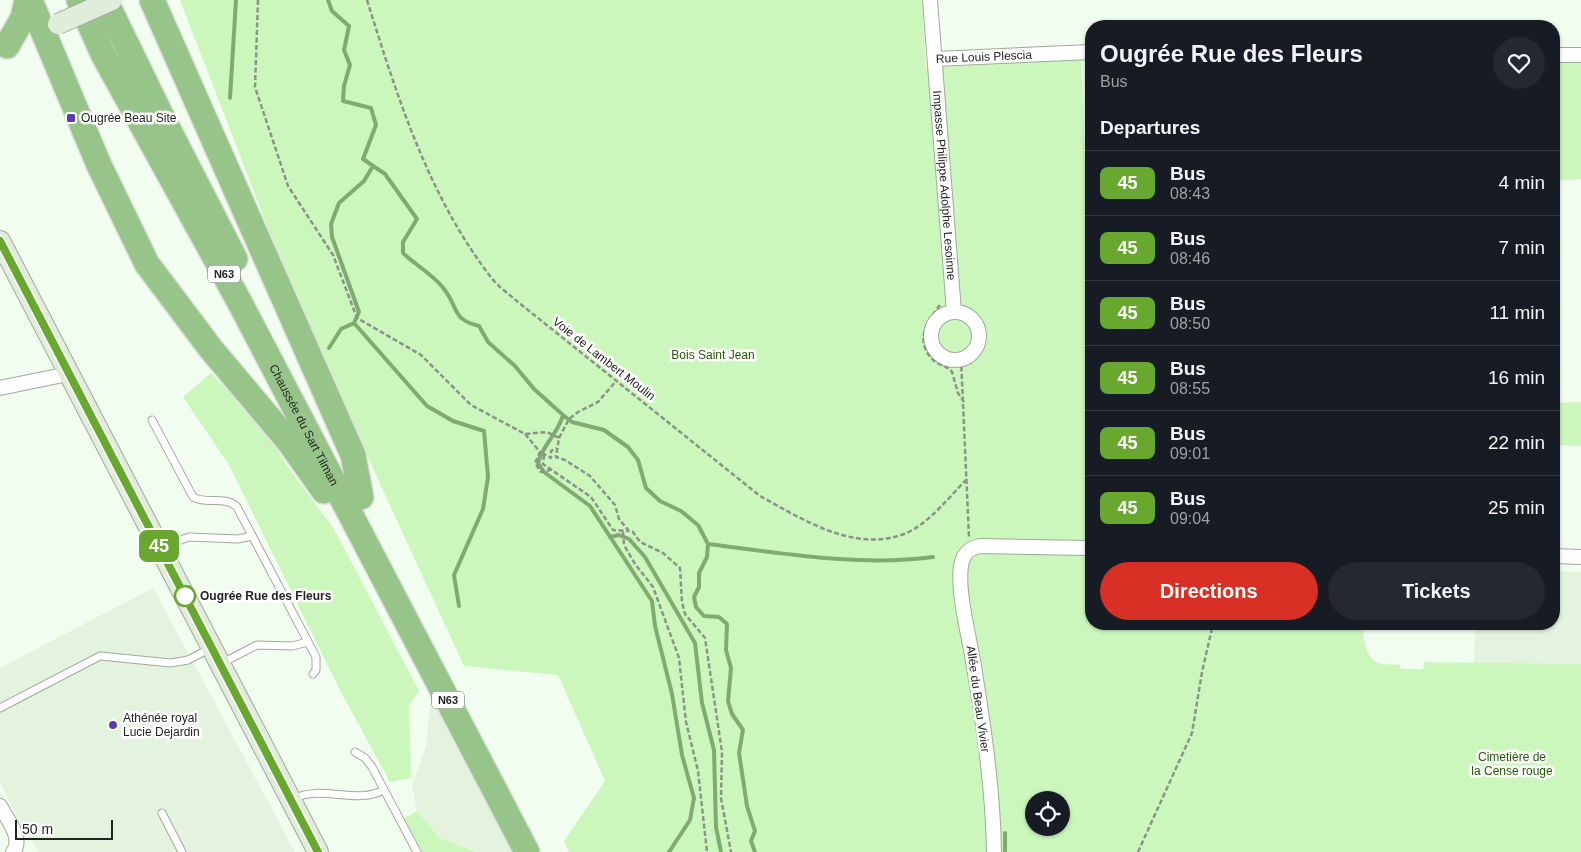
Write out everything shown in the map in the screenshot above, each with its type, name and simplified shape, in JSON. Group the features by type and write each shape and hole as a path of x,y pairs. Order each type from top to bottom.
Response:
{"highway":[{"path":"28,0 50,27 99,165 147,264 210,348 290,443 346,523 369,548"},
{"path":"3,48 23,18 28,0"},
{"name":"Chaussée du Sart Tilman","path":"79,0 103,54 239,301 527,852"},
{"name":"Chaussée du Sart Tilman","path":"105,0 160,113 545,852"},
{"path":"152,0 353,455 361,497"}],"street":[{"path":"3,48 112,0"},
{"name":"Rue Louis Plescia","path":"930,0 935,59 1085,52"},
{"path":"1560,55 1581,55"},
{"name":"Impasse Philippe Adolphe Lesoinne","path":"935,59 954,312"},
{"path":"0,241 318,852"},
{"path":"954,312 969,317 978,330 977,346 972,353 961,358 951,359 943,356 933,346 931,338 935,323 946,314 954,312"},
{"path":"0,388 68,374"},
{"path":"970,549 995,546 1085,548"},
{"name":"Allée du Beau Vivier","path":"970,549 962,561 961,577 985,740 994,852"},
{"path":"1560,556 1581,557"},
{"path":"0,806 17,838 17,845 13,852"}],"lane":[{"path":"152,420 193,497 201,500 233,503 308,642 317,662 313,674"},
{"path":"160,548 189,537 238,539 252,536"},
{"path":"0,708 100,656 171,664 216,656 258,645 292,646 308,642"},
{"path":"355,752 365,758 372,767 417,852"},
{"path":"291,800 311,793 368,796 384,790"},
{"path":"162,813 182,852"}],"path":[{"path":"258,0 254,87 288,186 333,254 357,318 421,355 471,405 525,434 540,452 535,463 541,472 550,470"},
{"name":"Voie de Lambert Moulin","path":"367,0 413,137 438,192 490,278 760,496 803,519 849,537 877,539 904,534 942,506 966,479"},
{"path":"961,358 970,549"},
{"path":"943,366 952,372 958,394 964,402"},
{"path":"617,380 598,402 569,419 559,438 556,457 565,460 590,476 614,505 619,519 629,531 633,532 640,542 663,553 680,568 682,602 685,614 705,638 722,752 721,798 731,852"},
{"path":"525,434 547,432 559,438"},
{"path":"556,448 552,451 551,458 543,454 543,464 590,497 613,530 629,531"},
{"path":"623,532 624,545 635,564 653,586 679,658 686,722 698,771 707,852"},
{"path":"1138,852 1192,733 1202,672 1212,630"}],"shaded area":[{"path":"1560,571 1581,572 1581,664 1474,663 1475,630 1560,630"},
{"name":"Athénée royal Lucie Dejardin","path":"153,588 295,852 39,852 20,823 0,782 0,668"},
{"path":"431,696 514,852 478,852 440,838 417,811 412,785 426,747"}],"green space":[{"name":"Bois Saint Jean","path":"180,0 922,0 926,68 1081,59 1085,164 1085,630 1363,630 1365,646 1370,656 1379,663 1400,665 1400,669 1423,669 1424,662 1581,664 1581,852 569,852 564,841 605,781 558,675 464,666 298,306"},
{"path":"1560,62 1581,62 1581,179 1560,181"},
{"path":"211,373 265,429 286,464 334,529 419,691 409,705 411,778 390,782 342,694 229,465 183,397"},
{"path":"1581,402 1581,446 1560,445 1560,403"},
{"path":"417,811 440,838 477,852 421,852 403,819"}],"waterway":[{"path":"230,98 236,0"},
{"path":"328,0 332,11 349,26 344,50 350,65 344,86 343,101 371,108 376,125 363,159 385,174 417,219 403,242 403,253 440,284 460,316 464,320 479,326 488,342 515,366 534,389 563,415 572,422 604,430 628,447 638,460 646,488 660,501 681,511 698,525 708,544 707,557 699,573 699,587 694,597 696,607 704,616 719,617 727,624 726,650 731,668 728,701 732,714 743,730 739,753 747,806 755,831 751,841 755,852"},
{"path":"329,348 341,329 354,323 359,312 332,237 331,224 339,203 364,181 373,166"},
{"path":"354,323 427,406 453,421 484,431 488,477 483,509 454,575 459,606"},
{"path":"563,415 558,428 543,450 538,463 544,472 590,506 652,601 655,626 672,694 682,755 694,798 690,820 669,852"},
{"path":"610,537 619,535 629,539 645,557 695,643 702,703 714,750 716,827 721,852"},
{"path":"708,544 849,560 905,560 933,557"},
{"path":"1005,833 1005,852"}],"bus line":[{"name":"45","path":"0,241 318,852"}],"place":[{"name":"Ougrée Beau Site","path":"71,118"},
{"name":"Ougrée Rue des Fleurs","path":"185,596"},
{"name":"Athénée royal Lucie Dejardin","path":"113,725"}],"park label":[{"name":"Cimetière de la Cense rouge","path":"1512,764"}]}
